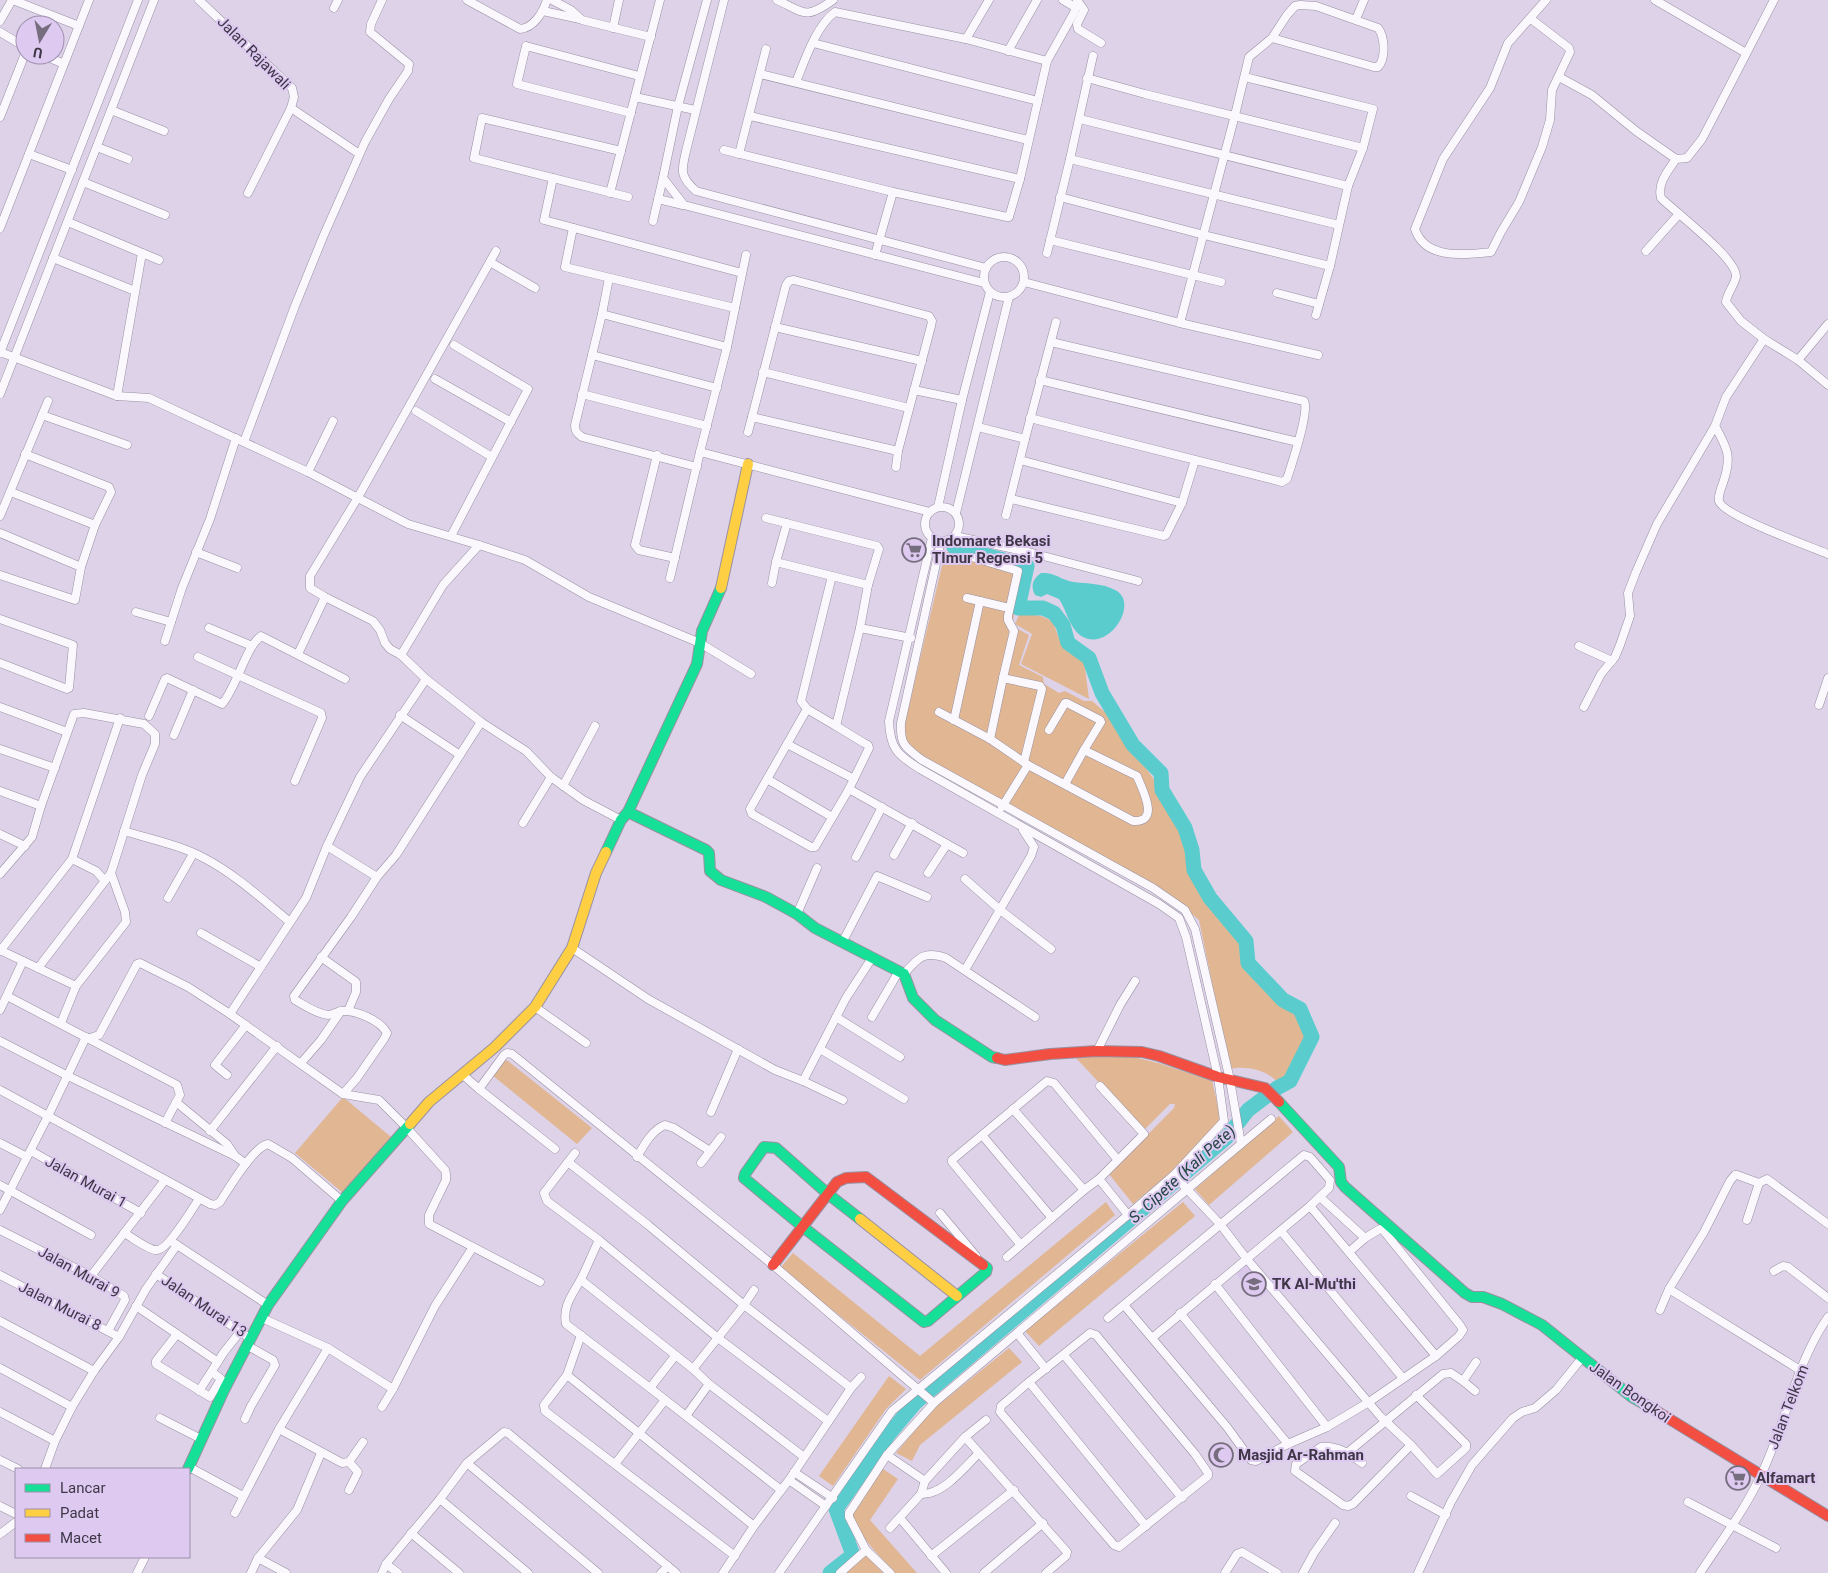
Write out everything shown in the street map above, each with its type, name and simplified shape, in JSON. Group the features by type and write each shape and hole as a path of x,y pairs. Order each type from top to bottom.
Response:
{"street":[{"path":"0,21 12,0 79,26"},
{"path":"65,61 89,0"},
{"path":"136,0 72,170 0,352 117,396 148,398 308,472 408,524 525,560 589,597 700,643 751,674"},
{"path":"0,394 154,0"},
{"name":"Jalan Rajawali","path":"202,0 292,88 294,97 291,108 248,193"},
{"path":"334,8 338,0"},
{"path":"244,442 294,306 365,142 408,71 409,64 370,32 371,24 382,0"},
{"path":"468,0 520,30 529,26 543,11 547,0"},
{"path":"552,0 571,10 582,20"},
{"path":"613,28 619,0"},
{"path":"610,193 660,0"},
{"path":"653,221 707,0"},
{"path":"724,0 693,110 682,169 687,183 696,191 984,283"},
{"path":"777,0 803,14 814,12 834,0"},
{"path":"966,39 989,0"},
{"path":"1008,51 1037,0"},
{"path":"724,150 1007,218 1011,214 1020,179 1047,61 1075,11 1074,7 1063,0"},
{"path":"1077,0 1084,10 1077,24 1078,28 1101,42"},
{"path":"1356,19 1364,0"},
{"path":"1655,0 1746,53"},
{"path":"1559,77 1592,94 1636,131 1676,159 1687,158 1697,146 1713,118 1774,0"},
{"path":"1530,19 1569,48 1569,56 1552,90 1550,120 1542,147 1520,202 1491,252 1458,255 1423,244 1415,229 1443,159 1490,88 1508,44 1516,32 1530,19 1544,1"},
{"path":"1180,323 1225,155 1245,76 1246,63 1251,53 1272,38 1295,6 1300,4 1318,3 1378,28 1382,33 1384,42 1381,64 1378,67 1272,38"},
{"path":"543,11 650,37"},
{"path":"796,82 812,43 829,16 835,12 966,39 1047,61"},
{"path":"0,32 15,41"},
{"path":"812,43 1038,101"},
{"path":"631,113 517,84 526,46 639,76"},
{"path":"739,154 766,48"},
{"path":"1047,253 1080,119 1093,56"},
{"path":"0,117 21,65"},
{"path":"0,228 2,216 29,154 64,65"},
{"path":"760,74 1028,140"},
{"path":"1245,76 1372,107 1373,110 1363,148 1348,186 1330,266 1316,315"},
{"path":"1088,78 1363,148"},
{"path":"635,97 693,110"},
{"path":"291,108 355,151"},
{"path":"111,110 164,131"},
{"path":"750,116 1020,179"},
{"path":"621,151 482,118 474,158 628,197"},
{"path":"1080,119 1348,186"},
{"path":"97,147 128,159"},
{"path":"29,154 72,170"},
{"path":"1070,159 1339,225"},
{"path":"1676,159 1662,180 1659,191 1662,198 1706,236 1734,270 1736,277 1726,302 1740,321 1764,339 1798,360 1828,385"},
{"path":"553,178 544,220 742,273"},
{"path":"663,178 684,205"},
{"path":"83,182 165,215"},
{"path":"878,248 893,192"},
{"path":"1060,197 1330,266"},
{"path":"658,199 878,248 986,268"},
{"path":"1646,251 1679,214"},
{"path":"68,222 159,260"},
{"path":"573,228 565,267 735,308"},
{"path":"1050,240 1221,282"},
{"path":"496,251 357,498 310,576 310,588 373,622 380,630 384,643 390,649 401,655 426,679 481,722 526,751 551,777 583,800 706,850 709,853 710,871 721,880 766,897 797,914 815,928 902,972 913,998 935,1020 992,1057 1005,1060 1050,1054 1123,1051 1151,1054 1230,1080"},
{"path":"117,396 142,253"},
{"path":"670,578 727,347 746,255"},
{"path":"53,258 135,291"},
{"path":"998,258 1013,259 1021,267 1024,282 1019,291 1010,297 999,297 990,292 984,283 983,278 986,268 989,263 998,258"},
{"path":"490,262 534,288"},
{"path":"609,278 575,430 582,437 657,455 697,467"},
{"path":"748,432 786,285 789,281 794,280 929,316 932,320 898,451 896,467"},
{"path":"1024,282 1180,323 1318,355"},
{"path":"938,507 962,400 990,292"},
{"path":"1277,293 1319,304"},
{"path":"956,513 1010,297"},
{"path":"602,314 727,347"},
{"path":"1006,515 1056,322"},
{"path":"1798,360 1828,324"},
{"path":"775,327 922,361"},
{"path":"1584,708 1600,674 1612,661 1620,645 1630,616 1628,593 1657,524 1715,426 1726,397 1764,339"},
{"path":"1030,418 1282,482 1287,479 1298,442 1306,409 1304,401 1051,342"},
{"path":"451,536 528,389 454,346"},
{"path":"592,355 717,388"},
{"path":"763,372 909,408"},
{"path":"435,378 511,422"},
{"path":"1040,380 1298,442"},
{"path":"914,390 962,400"},
{"path":"582,394 707,426"},
{"path":"0,515 48,401"},
{"path":"416,411 492,457"},
{"path":"42,414 127,445"},
{"path":"752,417 898,451"},
{"path":"308,472 333,421"},
{"path":"1715,426 1727,447 1727,471 1719,492 1719,502 1722,508 1749,522 1828,554"},
{"path":"978,427 1025,439"},
{"path":"165,642 182,588 210,519 236,438"},
{"path":"700,452 930,512"},
{"path":"0,575 73,600 76,598 80,567 95,525 112,492 109,487 25,454"},
{"path":"657,455 635,545 639,550 675,558"},
{"path":"1020,460 1182,503"},
{"path":"1011,499 1162,536 1166,535 1182,503 1195,460"},
{"path":"188,1468 235,1368 268,1305 285,1278 342,1201 429,1102 463,1075 535,1007 572,948 596,873 697,664 702,631 721,588 748,464"},
{"path":"11,492 95,525"},
{"path":"938,507 948,507 956,513 960,527 955,536 942,541 932,538 925,525 925,520 930,512 938,507"},
{"path":"766,518 877,546 878,549 836,726"},
{"path":"772,583 787,523"},
{"path":"0,533 80,567"},
{"path":"955,536 1138,581"},
{"path":"779,1573 892,1411 1176,1176 1224,1120 1218,1077 1186,937 1179,918 1159,904 905,760 891,743 889,721 932,538"},
{"path":"942,541 901,723 900,737 902,743 922,760 1164,894 1185,910 1194,928 1230,1080 1241,1144"},
{"path":"401,655 443,585 479,545"},
{"path":"196,552 236,568"},
{"path":"975,558 1018,571 1008,620 1014,630 990,739"},
{"path":"776,562 868,585"},
{"path":"807,708 750,809 752,814 811,848 815,846 849,789 868,752 868,745 807,708 801,701 832,576"},
{"path":"298,654 324,597"},
{"path":"967,598 1010,608"},
{"path":"954,720 980,601"},
{"path":"136,612 171,622"},
{"path":"0,619 70,644 73,647 69,686 67,689 0,663"},
{"path":"209,628 252,646"},
{"path":"860,628 919,639"},
{"path":"149,716 165,679 169,679 222,704 239,676 252,646 261,636 345,679"},
{"path":"1579,646 1612,661"},
{"path":"198,657 322,715 295,781"},
{"path":"998,813 1026,763 1042,689 1035,683 1003,678"},
{"path":"1819,705 1828,678"},
{"path":"230,1014 306,898 327,846 360,777 426,679"},
{"path":"174,735 193,690"},
{"path":"1049,730 1066,703 1101,721 1065,784"},
{"path":"0,707 67,732"},
{"path":"939,712 990,739 1026,763 1133,822 1142,820 1146,816 1149,805 1137,776 1084,750"},
{"path":"0,874 32,837 41,806 74,714 120,718 144,724 155,734 156,739 111,873 38,968"},
{"path":"400,715 460,755"},
{"path":"76,986 0,950 72,858 120,718"},
{"path":"343,1094 368,1063 384,1039 387,1033 384,1027 374,1021 345,1011 330,1015 323,1014 294,998 294,996 351,917 377,877 396,855 481,722"},
{"path":"563,786 595,726"},
{"path":"787,744 854,779"},
{"path":"0,749 55,768"},
{"path":"523,823 551,777"},
{"path":"767,779 832,817"},
{"path":"849,789 964,853"},
{"path":"0,791 41,806"},
{"path":"856,856 882,807"},
{"path":"894,855 912,823"},
{"path":"965,970 1034,847 1031,840 1018,825"},
{"path":"124,831 204,858 226,872 290,922"},
{"path":"0,834 25,846"},
{"path":"928,873 947,844"},
{"path":"327,846 377,877"},
{"path":"168,898 193,854"},
{"path":"72,858 96,872 105,881"},
{"path":"797,914 817,868"},
{"path":"61,1023 76,986 126,922 125,912 111,873"},
{"path":"843,941 877,876 927,897"},
{"path":"965,878 999,909 1051,949"},
{"path":"1159,904 1164,894"},
{"path":"201,933 261,967"},
{"path":"572,948 648,999 775,1070 843,1100"},
{"path":"872,1017 902,972 929,954 946,958 1035,1017"},
{"path":"301,1063 345,1011 356,992 356,982 321,957"},
{"path":"803,1081 846,998 872,958"},
{"path":"0,1010 23,961"},
{"path":"88,1037 99,1035 137,964 140,963 188,987 277,1046 343,1094 379,1100 445,1170 446,1180 429,1215 429,1224 540,1282"},
{"path":"1097,1051 1120,1005 1135,981"},
{"path":"7,996 177,1085 180,1094 166,1123"},
{"path":"535,1007 586,1043"},
{"path":"836,1018 900,1057"},
{"path":"226,1075 216,1065 246,1025"},
{"path":"0,1210 88,1037"},
{"path":"0,1041 68,1076 235,1156 246,1164"},
{"path":"210,1131 277,1046"},
{"path":"710,1112 738,1049"},
{"path":"820,1049 904,1099"},
{"path":"479,1089 504,1055 507,1053 512,1054 601,1124 638,1157 773,1265 933,1402"},
{"path":"463,1075 555,1149"},
{"name":"Jalan Bongkoi","path":"1230,1080 1264,1088 1274,1096 1339,1167 1341,1182 1345,1187 1465,1293 1472,1297 1483,1297 1502,1304 1542,1325 1632,1397 1828,1516"},
{"path":"1020,1244 952,1162 982,1135 1047,1081 1054,1083 1117,1159"},
{"path":"1007,1257 1020,1244 1099,1179 1144,1134 1100,1086"},
{"path":"0,1090 210,1204 216,1205 220,1202 246,1164 263,1145 268,1144 273,1145 292,1158 342,1201"},
{"path":"176,1102 227,1144 235,1156"},
{"path":"1013,1109 1084,1190"},
{"path":"890,1573 866,1550 854,1528 849,1513 887,1455 933,1402 1017,1333 1185,1188 1271,1119"},
{"path":"638,1157 643,1146 656,1131 665,1125 674,1128 710,1151"},
{"path":"982,1135 1052,1218"},
{"path":"701,1163 721,1137"},
{"name":"Jalan Murai 1","path":"0,1143 29,1154 141,1212"},
{"path":"940,1213 986,1268 986,1272 928,1321 924,1322 803,1228 744,1178 764,1147 776,1148 828,1194 957,1296"},
{"path":"575,1153 544,1194 547,1201 599,1240 718,1338 828,1421"},
{"path":"1108,1318 1304,1155 1310,1157 1330,1180 1329,1188 1281,1231 1246,1258 1152,1338"},
{"path":"568,1162 648,1225 744,1305 851,1388"},
{"path":"1660,1310 1669,1289 1704,1232 1730,1181 1737,1175 1759,1183"},
{"path":"773,1265 837,1182 846,1178 866,1176 982,1264"},
{"path":"1176,1176 1220,1224 1246,1258 1383,1419 1438,1474 1466,1444 1416,1395"},
{"path":"1099,1179 1128,1215"},
{"path":"1747,1220 1759,1183 1767,1179 1828,1224"},
{"path":"91,1276 165,1180"},
{"path":"0,1185 91,1235"},
{"path":"1320,1197 1364,1238"},
{"path":"45,1468 55,1441 72,1407 119,1337 199,1199"},
{"path":"1310,1206 1436,1356"},
{"path":"1124,1306 1253,1461 1256,1462 1288,1444 1327,1427 1370,1403 1402,1378 1436,1356 1459,1336 1463,1330 1383,1230 1380,1229 1364,1238 1349,1252"},
{"name":"Jalan Murai 9","path":"0,1230 91,1276 125,1298 108,1331"},
{"path":"1281,1231 1402,1378"},
{"path":"124,1233 154,1250 161,1250 174,1243"},
{"path":"599,1240 581,1280 569,1298 564,1318 566,1324 781,1490"},
{"path":"174,1243 268,1305"},
{"path":"382,1407 435,1306 473,1247"},
{"path":"1774,1271 1783,1266 1788,1267 1828,1298"},
{"name":"Jalan Murai 13","path":"156,1274 240,1332 273,1360 275,1365 251,1406 246,1419"},
{"name":"Jalan Murai 8","path":"0,1275 119,1337"},
{"path":"581,1280 693,1369 709,1384 804,1457"},
{"path":"1215,1284 1327,1427"},
{"path":"1669,1289 1792,1367 1800,1370"},
{"path":"693,1369 754,1290"},
{"path":"136,1306 218,1362"},
{"path":"1180,1313 1288,1444"},
{"name":"Jalan Telkom","path":"1700,1573 1733,1525 1761,1476 1783,1421 1800,1370 1828,1317"},
{"path":"262,1318 328,1348 393,1389"},
{"path":"0,1321 94,1372"},
{"path":"199,1391 240,1332"},
{"path":"1017,1333 1046,1369"},
{"path":"1090,1333 1093,1333 1195,1454 1208,1471 1208,1476 1119,1547 1114,1545 1000,1412 1001,1406 1046,1369 1090,1333"},
{"path":"178,1334 156,1361 156,1364 211,1398 221,1379 212,1372"},
{"path":"581,1335 567,1375 544,1406 545,1411 734,1556"},
{"path":"235,1513 279,1429 328,1348"},
{"path":"1064,1355 1182,1498"},
{"path":"650,1388 675,1356"},
{"path":"1418,1573 1472,1465 1513,1418 1522,1412 1535,1408 1556,1390 1582,1358"},
{"path":"1464,1381 1476,1362"},
{"path":"0,1368 72,1407"},
{"path":"1347,1452 1383,1419 1448,1373 1464,1381 1474,1391"},
{"path":"567,1375 754,1526"},
{"path":"723,1573 851,1388 861,1377"},
{"path":"1029,1382 1146,1526"},
{"path":"686,1416 709,1384"},
{"path":"615,1464 665,1400"},
{"path":"0,1412 55,1441"},
{"path":"160,1418 201,1439"},
{"path":"890,1528 921,1494 925,1481 965,1437 986,1420"},
{"path":"279,1429 342,1463 349,1462 363,1442"},
{"path":"382,1573 386,1564 467,1463 499,1434 504,1432 508,1433 676,1573"},
{"path":"965,1437 1067,1552 1066,1556 1046,1573"},
{"path":"1362,1463 1347,1452 1331,1447 1321,1448 1296,1464 1295,1471 1343,1505 1348,1506 1353,1504 1411,1445"},
{"path":"251,1573 258,1558 297,1510 321,1453"},
{"path":"921,1494 936,1492 979,1454"},
{"path":"887,1455 925,1481"},
{"path":"0,1460 16,1468"},
{"path":"349,1462 358,1472 349,1490"},
{"path":"467,1463 598,1573"},
{"path":"190,1469 243,1496"},
{"path":"794,1472 833,1498"},
{"path":"789,1480 826,1506"},
{"path":"931,1556 1014,1490"},
{"path":"1411,1496 1446,1515"},
{"path":"440,1499 528,1573"},
{"path":"1688,1502 1776,1548"},
{"path":"0,1506 15,1514"},
{"path":"900,1518 946,1573"},
{"path":"1303,1573 1335,1522"},
{"path":"0,1534 15,1523"},
{"path":"984,1573 1042,1523"},
{"path":"411,1533 458,1573"},
{"path":"840,1573 866,1550"},
{"path":"1225,1573 1237,1554 1242,1552 1277,1573"},
{"path":"137,1573 144,1558"},
{"path":"258,1558 286,1573"},
{"path":"386,1564 398,1573"},
{"path":"661,1573 668,1566"}],"shaded area":[{"path":"953,550 1022,570 1012,626 1029,635 1019,665 1043,677 1044,684 1059,693 1065,691 1084,701 1092,701 1105,712 1153,778 1186,843 1191,872 1214,908 1243,940 1246,965 1281,1004 1297,1012 1309,1036 1287,1080 1278,1083 1269,1075 1250,1068 1230,1069 1199,920 1170,895 920,754 908,745 903,731 945,553"},
{"path":"1041,573 1051,574 1074,582 1105,586 1115,590 1122,596 1124,604 1123,614 1118,623 1112,631 1103,637 1093,639 1083,637 1075,630 1059,599 1047,594 1041,597 1035,595 1033,582"},
{"path":"1031,614 1047,618 1051,621 1064,648 1084,661 1089,699 1021,664 1032,634 1015,624 1019,615"},
{"path":"1125,1055 1158,1063 1212,1081 1221,1119 1183,1162 1133,1204 1109,1174 1174,1108 1175,1104 1170,1104 1144,1130 1074,1056"},
{"path":"504,1060 508,1061 592,1128 577,1144 492,1075"},
{"path":"343,1097 391,1137 343,1193 295,1153"},
{"path":"1279,1116 1293,1132 1209,1205 1195,1189"},
{"path":"1106,1202 1115,1215 920,1380 780,1268 793,1253 920,1356"},
{"path":"1183,1202 1195,1216 1039,1346 1025,1331"},
{"name":"TK Al-Mu'thi","path":"1245,1261 1268,1291 1257,1300 1233,1270"},
{"path":"1009,1348 1022,1362 920,1445 912,1461 896,1453 932,1410"},
{"path":"889,1376 906,1389 886,1409 833,1486 819,1476"},
{"path":"883,1469 898,1479 870,1520 917,1573 895,1573 869,1544 857,1527 854,1519 852,1512"},
{"path":"865,1552 883,1573 843,1573"}],"waterway":[{"name":"S. Cipete (Kali Pete)","path":"830,1573 853,1555 836,1509 889,1434 916,1402 1227,1137 1248,1110 1277,1088 1290,1081 1312,1037 1300,1009 1283,1000 1248,963 1246,941 1210,898 1194,870 1192,850 1185,828 1162,790 1161,773 1133,745 1102,693 1089,658 1068,643 1063,625 1054,613 1043,608 1018,608 1027,566 954,547"}],"traffic: fast":[{"path":"606,852 621,820 628,812 697,664 702,631 721,588"},
{"path":"628,812 706,850 709,853 710,871 721,880 766,897 797,914 815,928 904,974 913,998 935,1020 992,1057 997,1058"},
{"path":"1279,1102 1339,1167 1341,1182 1345,1187 1465,1293 1472,1297 1483,1297 1502,1304 1542,1325 1632,1397 1653,1409"},
{"path":"188,1468 224,1390 268,1305 342,1201 410,1124"},
{"path":"860,1219 828,1194 776,1148 764,1147 745,1174 744,1178 803,1227 924,1322 928,1321 986,1272 987,1268 983,1265"}],"traffic: slow":[{"path":"721,588 748,464"},
{"path":"410,1124 429,1102 495,1047 535,1007 572,948 596,873 606,852"},
{"path":"860,1219 957,1296"}],"traffic: jam":[{"path":"997,1058 1005,1060 1050,1054 1097,1051 1142,1052 1159,1056 1218,1077 1265,1088 1279,1102"},
{"path":"773,1265 837,1182 846,1178 866,1177 983,1265"},
{"path":"1653,1409 1828,1516"}],"place":[{"name":"Indomaret Bekasi TImur Regensi 5","path":"914,550"},
{"name":"TK Al-Mu'thi","path":"1254,1284"},
{"name":"Masjid Ar-Rahman","path":"1221,1455"},
{"name":"Alfamart","path":"1738,1478"}]}
